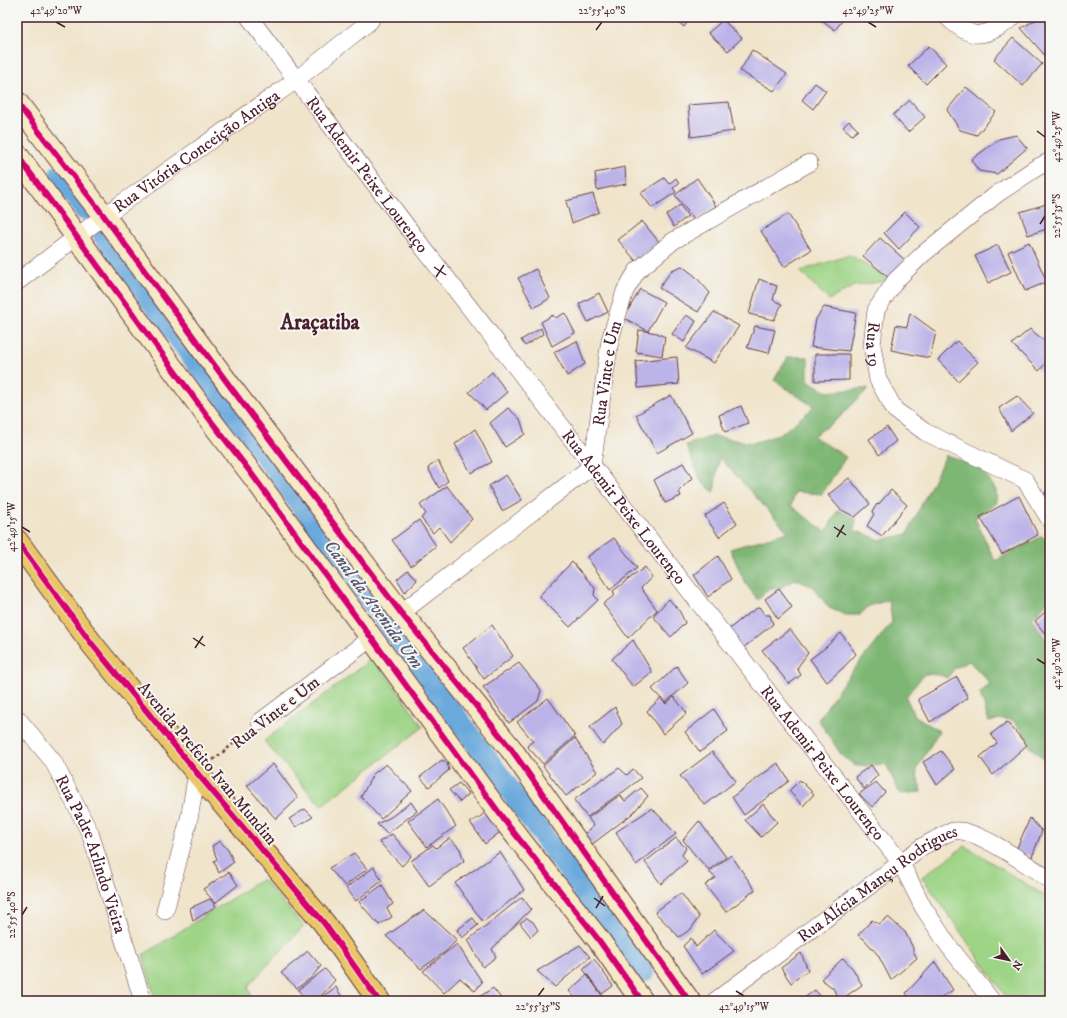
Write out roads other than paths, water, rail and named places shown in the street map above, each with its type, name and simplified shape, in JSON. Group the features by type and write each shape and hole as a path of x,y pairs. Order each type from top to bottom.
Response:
{"main road":[{"name":"Avenida Prefeito Ivan Mundim","path":"17,541 92,644 197,773 324,922 379,1001"}],"street":[{"name":"Rua Ademir Peixe Lourenço","path":"249,17 410,230 901,863 923,907 948,945 992,1001"},
{"name":"Rua Vitória Conceição Antiga","path":"17,282 90,226 296,80 370,21 372,17"},
{"path":"947,17 970,33 979,35 1003,25 1014,17"},
{"path":"17,103 90,226 206,415 251,473 508,825 598,939 642,1001"},
{"path":"17,155 90,226 232,389 401,613 511,749 689,1001"},
{"name":"Rua 19","path":"1050,161 1036,168 997,194 923,254 896,280 876,310 872,345 878,380 895,410 925,432 1025,480 1050,520"},
{"name":"Rua Vinte e Um","path":"592,466 610,340 625,291 637,272 673,241 809,164"},
{"path":"401,613 592,466"},
{"name":"Rua Vinte e Um","path":"260,722 371,638"},
{"name":"Rua Padre Arlindo Vieira","path":"17,718 53,761 90,833 143,1001"},
{"path":"166,911 189,819 197,773"},
{"name":"Rua Alícia Mançu Rodrigues","path":"715,1001 923,846 954,831 968,833 985,839 1050,880"}],"waterway":[{"name":"Canal da Avenida Um","path":"60,175 84,209"},
{"name":"Canal da Avenida Um","path":"104,236 643,972"}],"district":[{"name":"Araçatiba","path":"320,322"}]}
